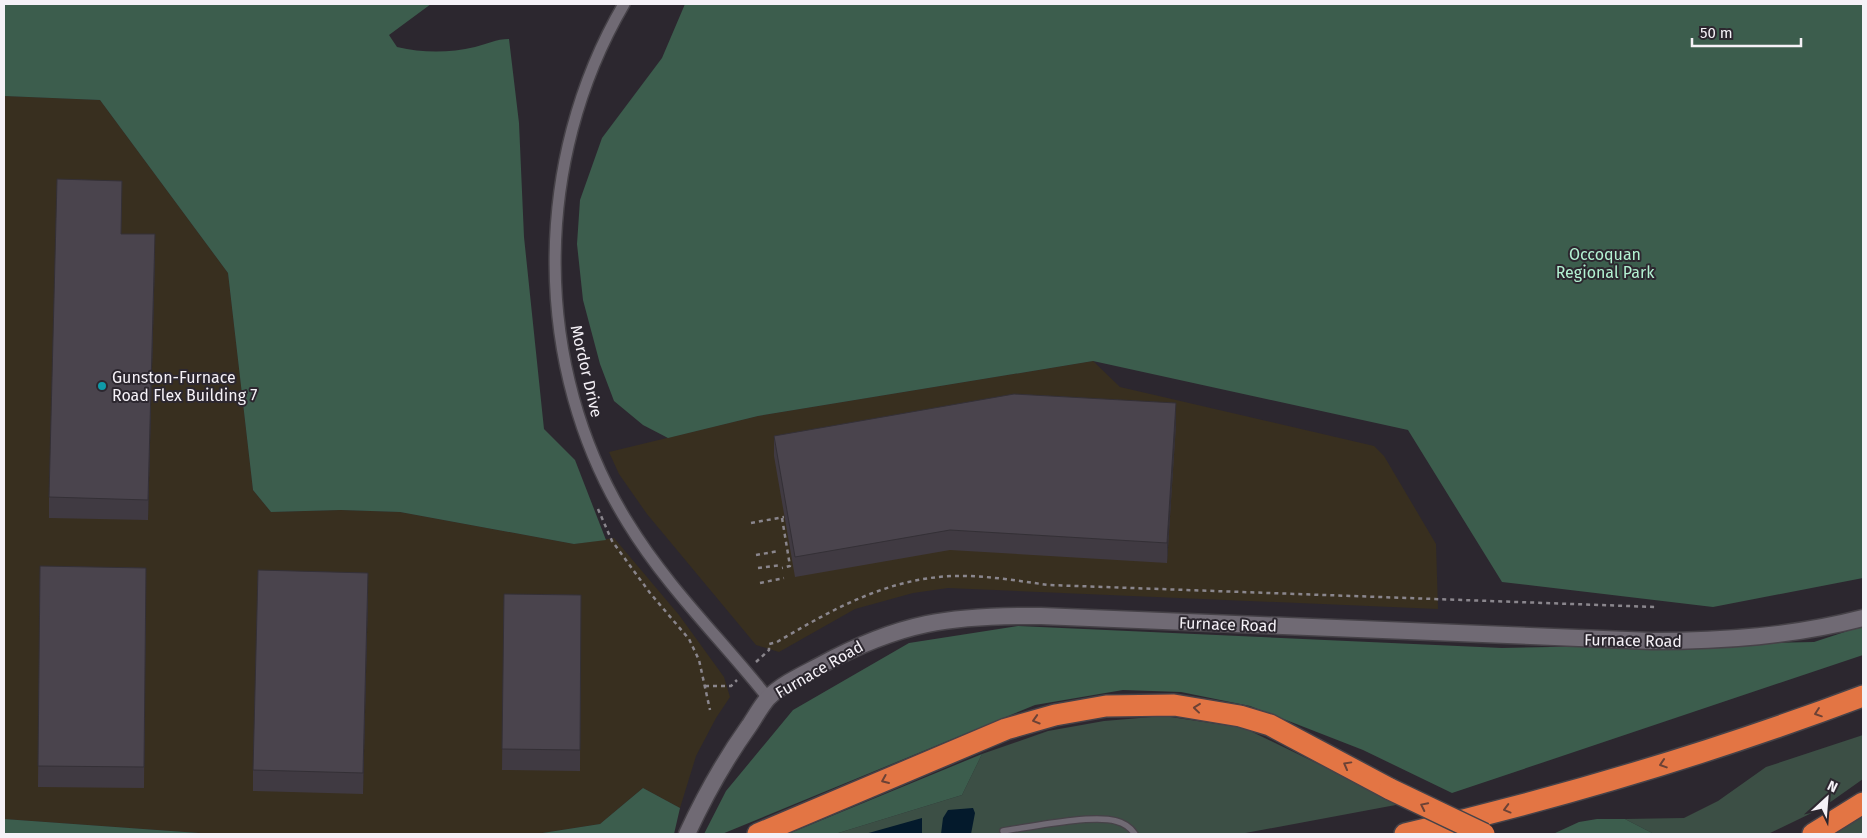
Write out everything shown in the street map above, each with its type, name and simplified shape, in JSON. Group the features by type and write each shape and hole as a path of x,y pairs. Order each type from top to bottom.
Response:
{"highway":[{"path":"1405,834 1432,831 1644,770 1863,696"},
{"path":"758,834 1006,729 1055,715 1106,706 1174,705 1207,709 1270,725 1390,789 1484,834"},
{"path":"1813,834 1863,803"}],"main road":[{"name":"Furnace Road","path":"687,834 710,786 768,698 798,678 864,643 908,627 962,617 1041,616 1652,642 1713,641 1770,636 1825,628 1863,618"}],"street":[{"name":"Mordor Drive","path":"624,4 594,62 579,104 567,147 559,193 555,237 555,280 559,328 567,372 576,410 590,446 626,521 657,566 768,698"}],"lane":[{"path":"1003,831 1072,822 1112,820 1125,825 1135,834"}],"path":[{"path":"598,509 612,541 650,593 686,633 699,660 710,710"},
{"path":"750,523 783,517 790,566 758,568"},
{"path":"756,555 779,551"},
{"path":"769,650 769,644 777,642 856,599 903,583 954,576 1049,585 1655,607"},
{"path":"760,583 784,578"},
{"path":"705,686 731,686"}],"shaded area":[{"path":"4,96 100,100 228,273 253,490 271,512 341,510 400,512 574,544 614,538 679,615 724,677 730,697 716,718 696,756 680,808 643,788 600,824 536,834 213,834 4,819"},
{"path":"1093,361 1120,387 1374,446 1384,456 1436,544 1438,609 948,588 913,593 855,609 779,652 756,645 647,514 619,474 609,452 758,416"}],"green space":[{"path":"4,4 431,4 389,35 397,47 426,51 446,51 465,49 509,39 519,123 524,237 544,429 575,460 606,540 574,544 400,512 341,510 271,512 253,490 228,273 100,100 4,96"},
{"name":"Occoquan Regional Park","path":"685,4 1863,4 1863,578 1713,607 1502,582 1408,430 1093,361 758,416 668,438 643,425 614,401 600,364 583,300 577,244 580,200 602,138 662,58"},
{"path":"1018,626 1502,648 1814,642 1863,626 1863,655 1452,793 1363,750 1250,706 1181,692 1123,690 1035,705 722,834 704,834 726,791 793,710 909,643"},
{"path":"1164,716 1244,728 1401,804 1240,834 835,834 962,795 982,754 1048,731 1104,721"},
{"path":"1863,735 1863,779 1822,808 1768,834 1654,834 1625,819 1684,818 1718,801 1766,767"},
{"path":"982,754 962,795 835,834 788,834"},
{"path":"643,788 680,808 674,834 536,834 600,824"},
{"path":"1863,817 1863,834 1829,834"},
{"path":"4,819 213,834 4,834"},
{"path":"1597,819 1625,819 1654,834 1553,834 1579,822"}],"water":[{"path":"973,808 975,813 971,834 941,834 943,818 948,810"},
{"path":"922,818 922,834 865,834"}],"building":[{"name":"Gunston-Furnace Road Flex Building 7","path":"57,179 122,181 121,234 155,234 148,500 49,497"},
{"path":"1014,394 1176,403 1167,543 950,530 795,557 774,436"},
{"path":"40,566 146,568 144,767 38,766"},
{"path":"258,570 368,573 363,773 253,770"},
{"path":"504,594 581,595 580,750 502,749"}],"place":[{"name":"Gunston-Furnace Road Flex Building 7","path":"102,386"}]}
